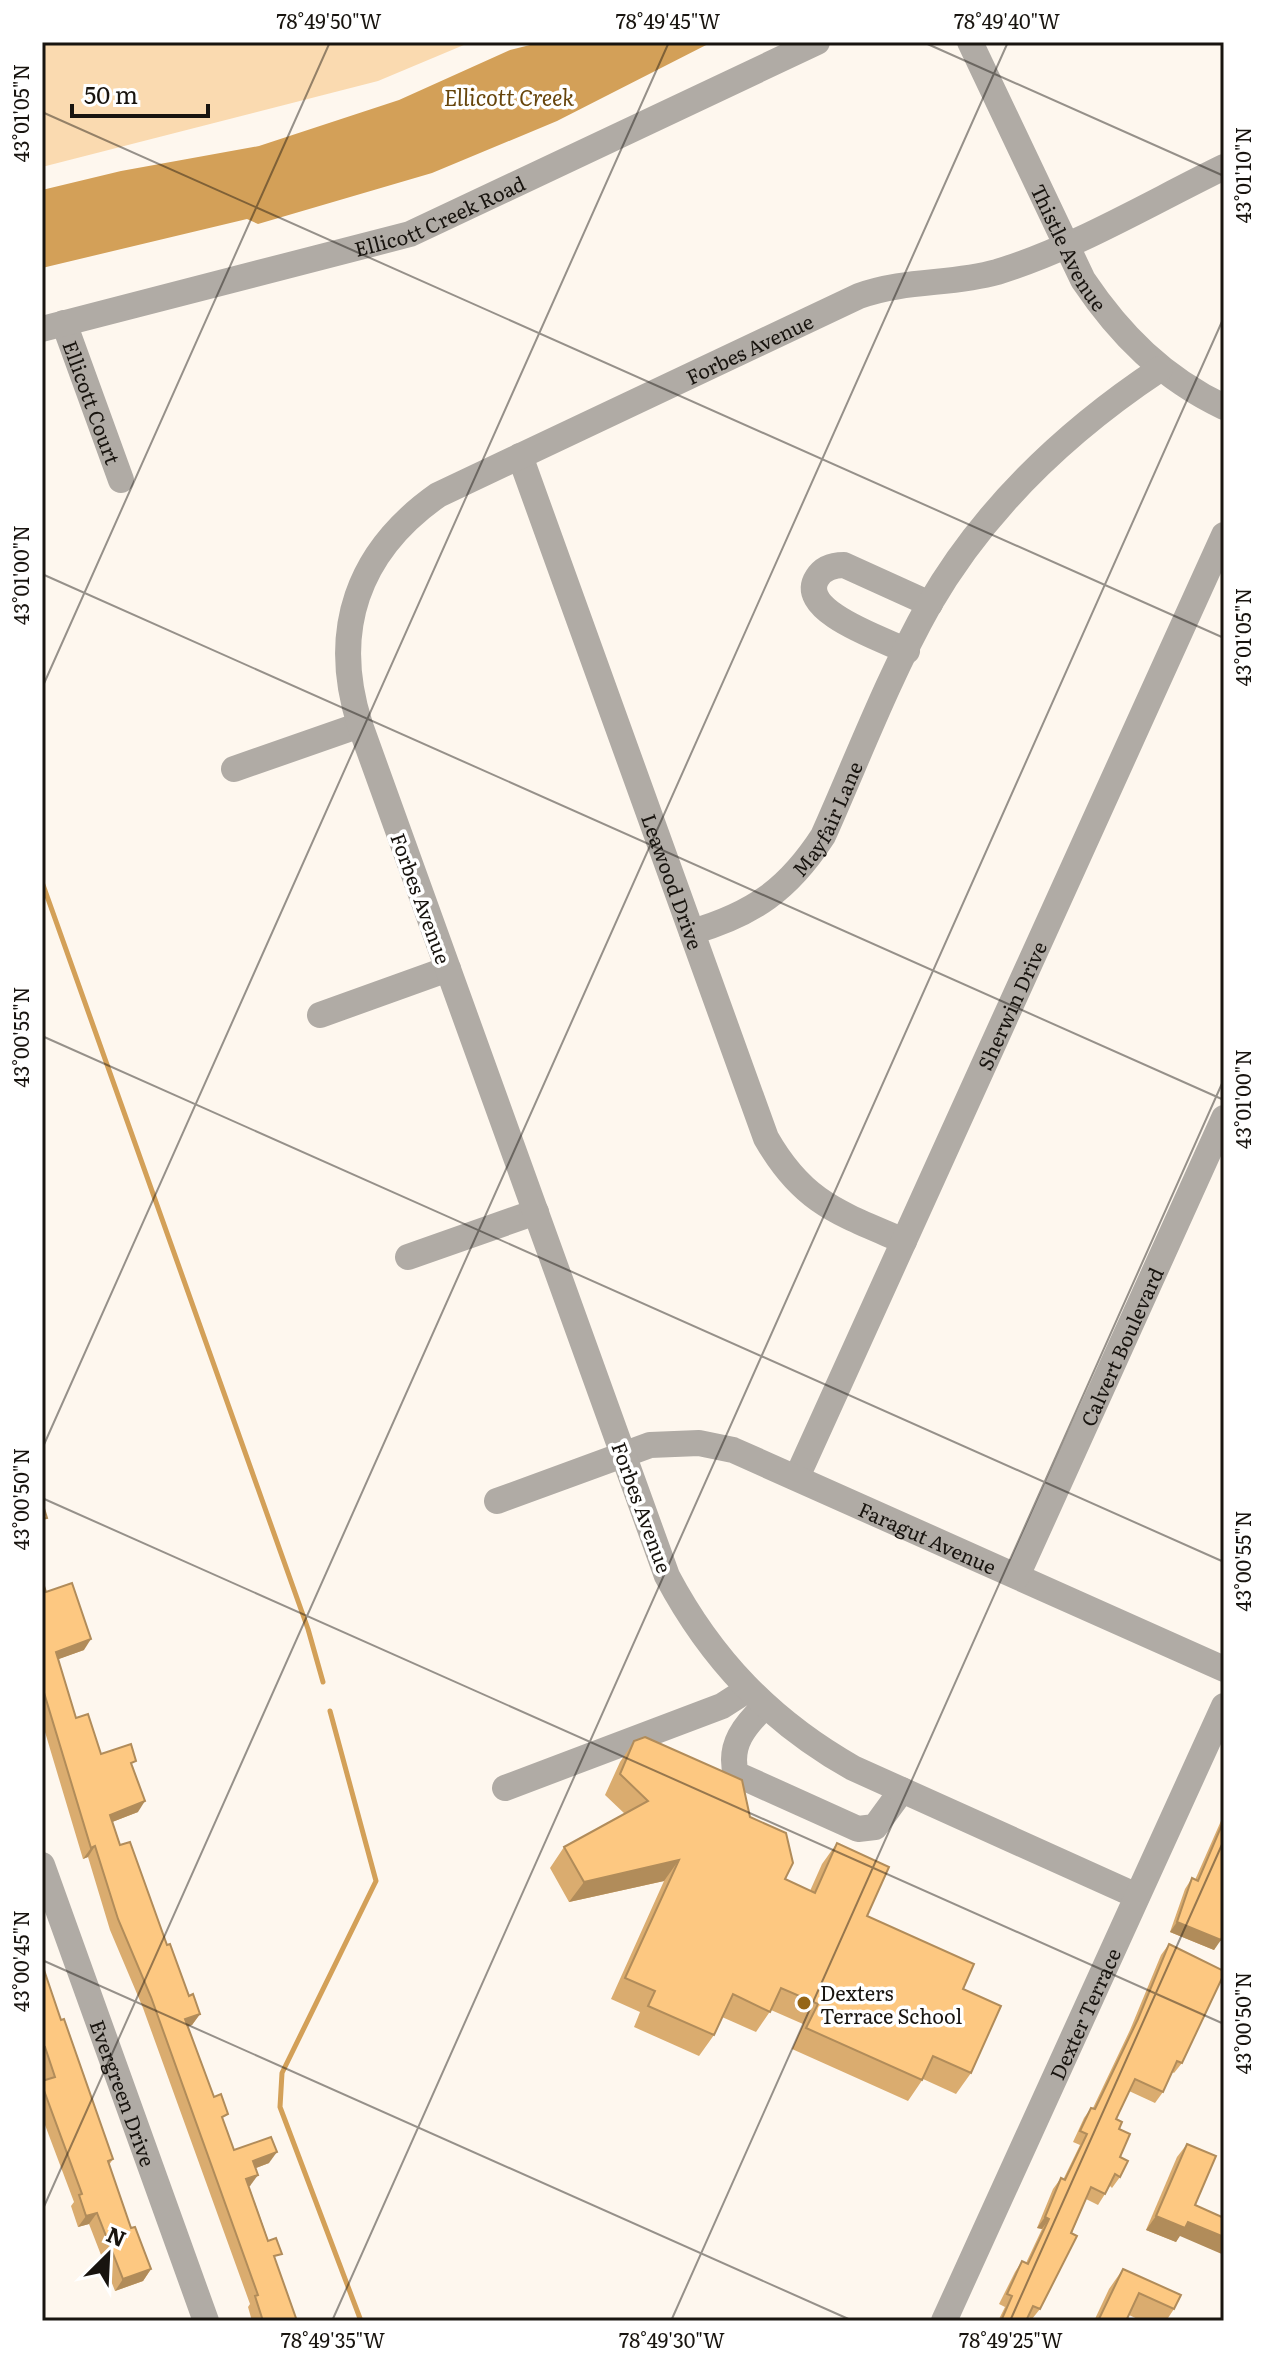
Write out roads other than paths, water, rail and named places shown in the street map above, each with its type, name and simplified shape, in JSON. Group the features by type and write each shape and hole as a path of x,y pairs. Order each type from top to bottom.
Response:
{"street":[{"name":"Ellicott Creek Road","path":"53,326 410,234 817,42"},
{"name":"Thistle Avenue","path":"970,42 1065,244 1106,314 1160,369 1224,407"},
{"name":"Forbes Avenue","path":"1137,1896 821,1750 756,1698 701,1636 667,1576 360,725 348,679 347,651 350,619 368,570 398,528 438,495 859,296 913,282 991,273 1065,244 1224,167"},
{"name":"Ellicott Court","path":"53,326 121,480"},
{"name":"Mayfair Lane","path":"692,932 755,907 785,886 806,862 823,836 930,604 966,550 1022,482 1087,421 1160,369"},
{"name":"Leawood Drive","path":"520,456 766,1138 794,1182 823,1204 904,1241"},
{"name":"Sherwin Drive","path":"797,1477 1224,535"},
{"path":"907,651 826,612 813,591 815,580 823,571 844,565 930,604"},
{"path":"234,769 360,725"},
{"path":"320,1015 448,969"},
{"name":"Calvert Boulevard","path":"1017,1576 1224,1118"},
{"path":"408,1257 536,1212"},
{"name":"Faragut Avenue","path":"497,1501 650,1445 699,1443 733,1450 1224,1669"},
{"path":"505,1788 722,1706 756,1698"},
{"path":"756,1698 732,1758 736,1774 858,1829 875,1827 902,1790"},
{"name":"Dexter Terrace","path":"944,2321 1224,1706"},
{"name":"Evergreen Drive","path":"42,1865 206,2321"}],"water":[{"name":"Ellicott Creek","path":"542,42 712,42 557,121 432,173 258,224 247,219 42,268 42,190 121,171 259,146 399,100 510,50"}],"waterway":[{"path":"42,882 308,1629 323,1682"},
{"path":"330,1711 376,1881 282,2073 280,2107 361,2321"}],"place":[{"name":"Dexters Terrace School","path":"804,2003"}]}
